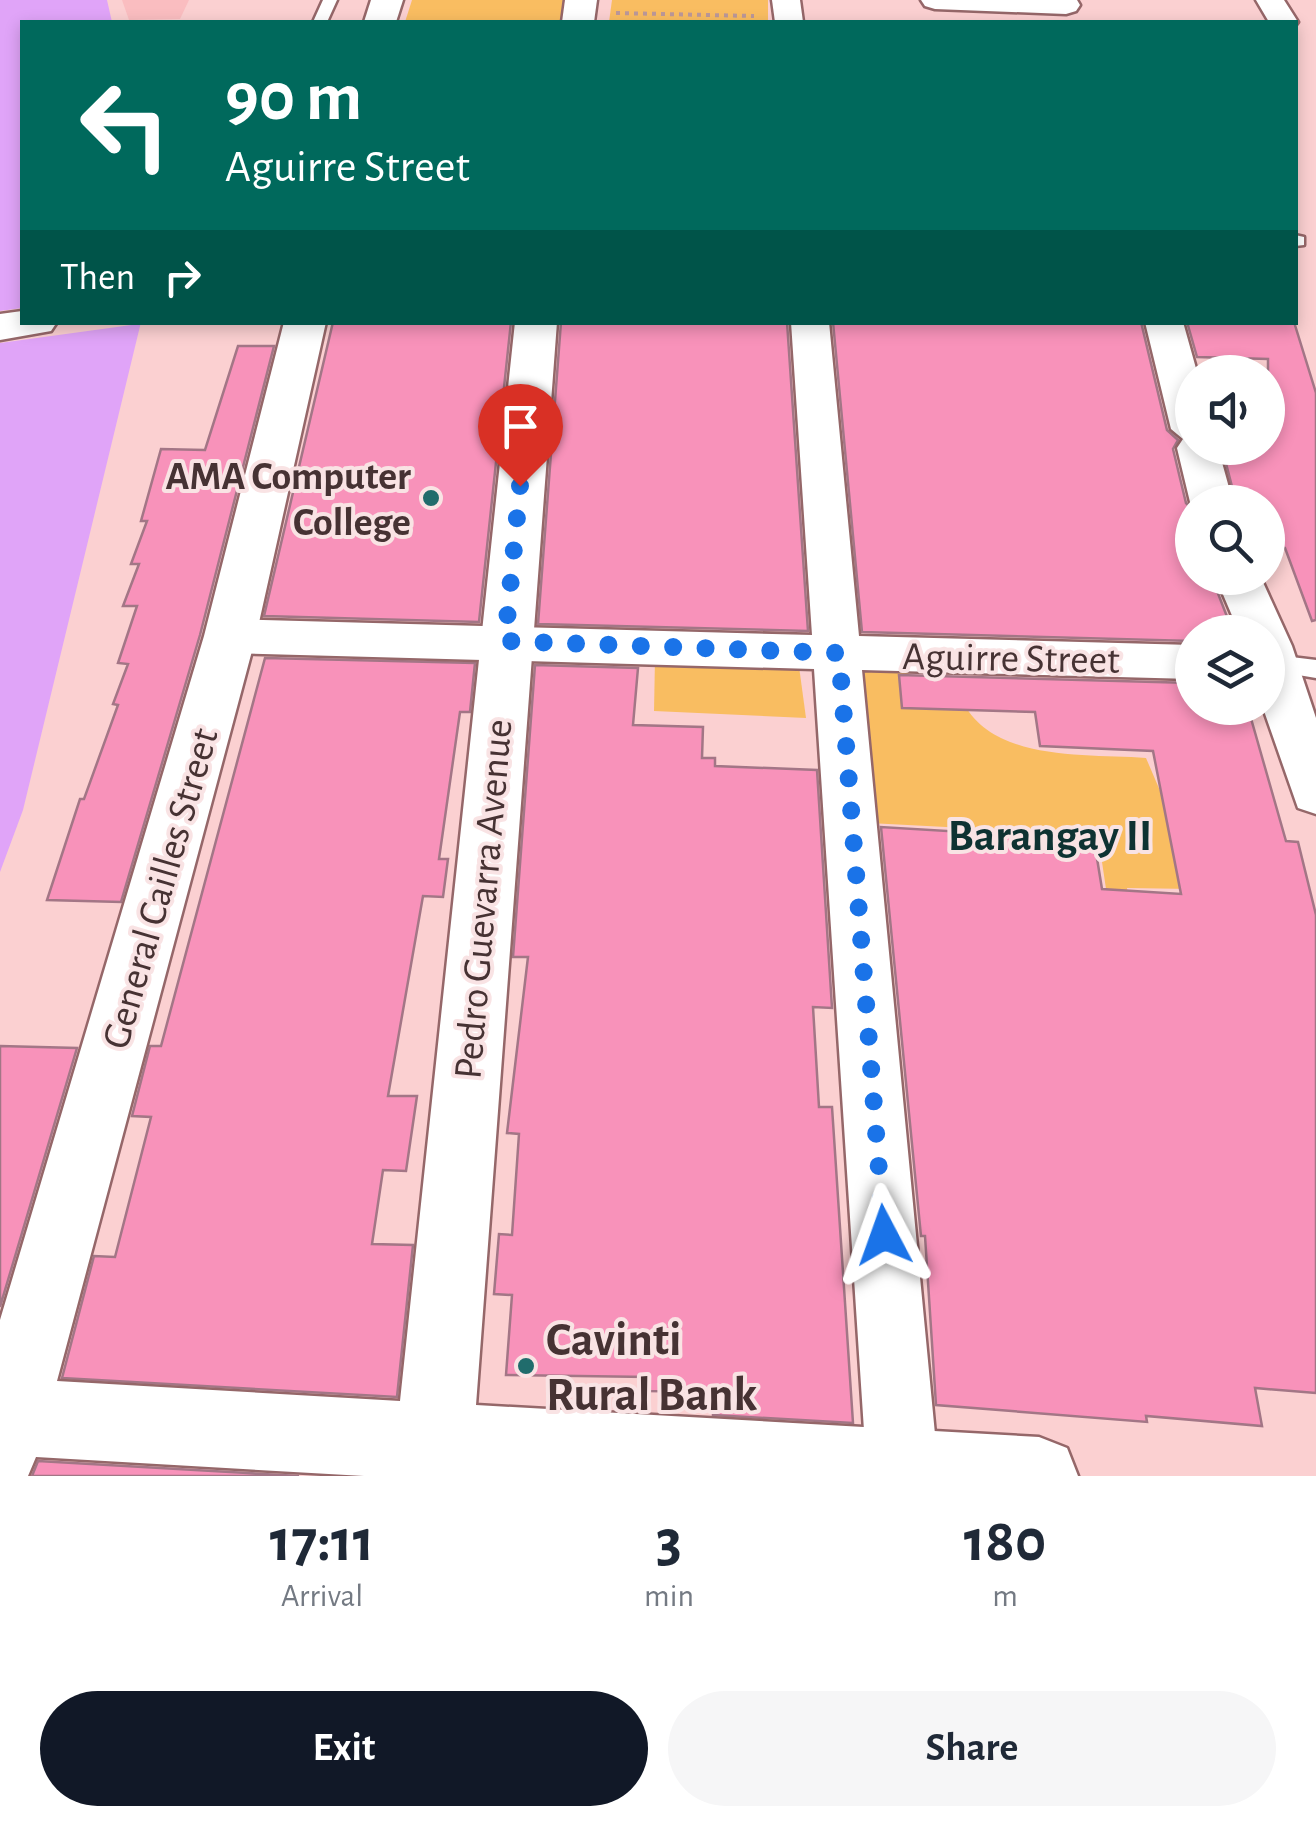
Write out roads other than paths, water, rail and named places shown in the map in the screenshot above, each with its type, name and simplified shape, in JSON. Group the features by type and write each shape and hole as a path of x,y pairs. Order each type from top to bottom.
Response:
{"street":[{"path":"936,0 1068,9"},
{"name":"General Cailles Street","path":"4,1434 230,636 303,325"},
{"name":"Pedro Guevarra Avenue","path":"432,1459 536,325"},
{"path":"810,325 902,1472"},
{"path":"1165,325 1175,364"},
{"name":"Aguirre Street","path":"230,636 1175,662"},
{"path":"1285,681 1316,794"},
{"path":"4,1434 432,1459 1039,1476"}],"place":[{"name":"AMA Computer College","path":"431,498"},
{"name":"Cavinti Rural Bank","path":"526,1366"}],"district":[{"name":"Barangay II","path":"1050,834"}]}
